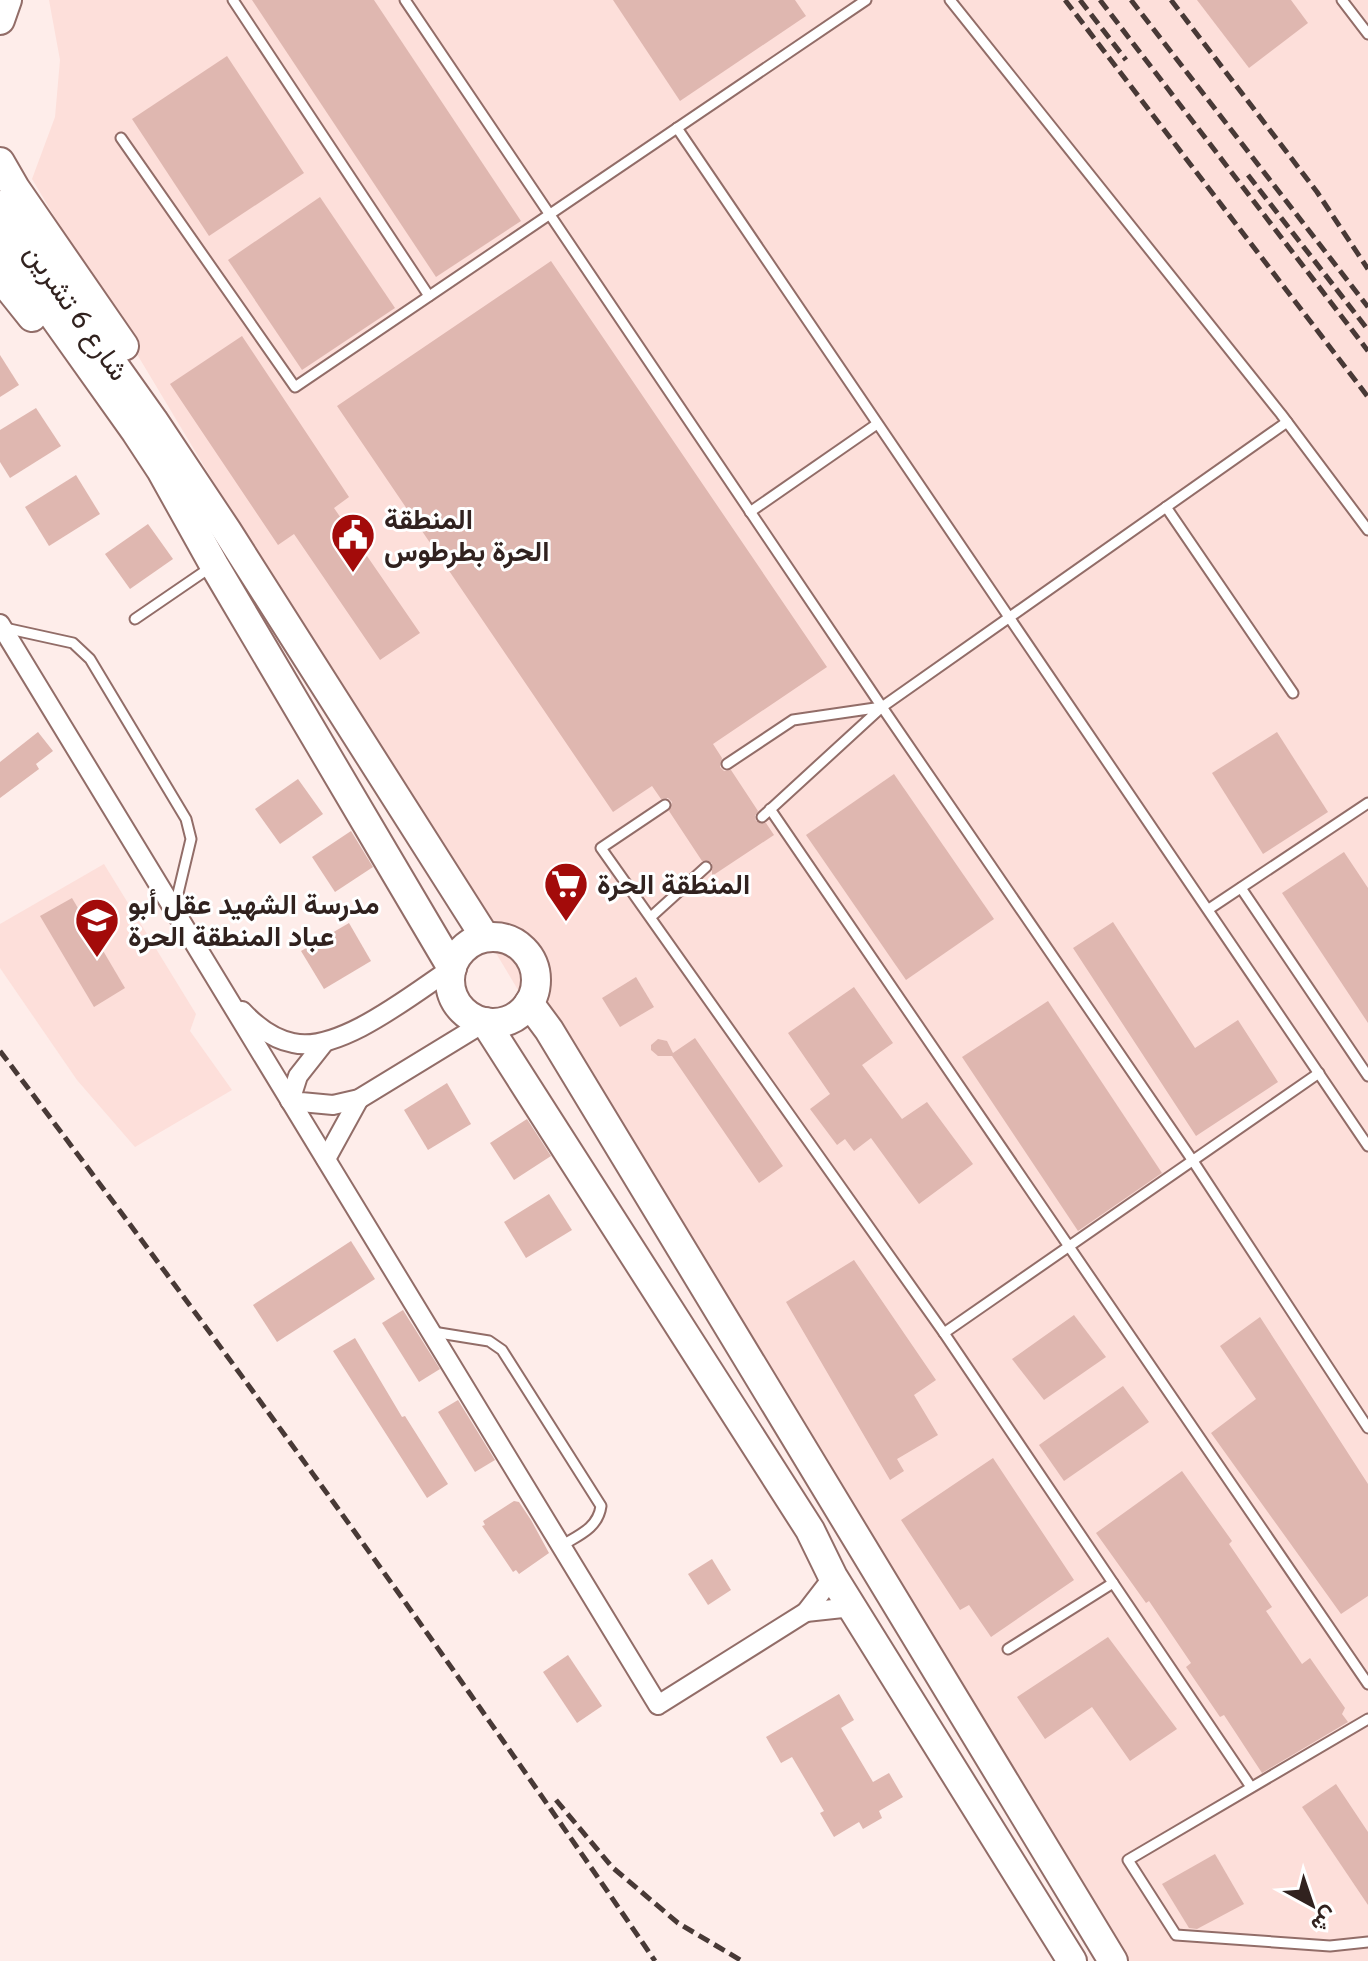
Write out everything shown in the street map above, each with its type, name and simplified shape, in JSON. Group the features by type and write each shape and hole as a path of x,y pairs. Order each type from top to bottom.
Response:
{"main road":[{"path":"0,20 7,0"},
{"path":"0,162 170,414 220,504 214,547"},
{"name":"شارع 6 تشرين","path":"0,205 145,426"},
{"name":"شارع 6 تشرين","path":"0,241 145,426"},
{"path":"0,277 129,451 214,547 485,937"},
{"path":"145,426 452,968"},
{"path":"485,937 500,937 525,950 536,976 535,990 529,1003 517,1015 502,1022 485,1022 470,1016 460,1007 450,982 459,954 470,943 485,937"},
{"path":"529,1003 549,1030 1113,1961"},
{"path":"485,1022 810,1530 833,1577 1072,1961"}],"street":[{"path":"1,627 658,1705 806,1612 833,1577"},
{"path":"227,997 251,1021 272,1036 296,1044 324,1043 355,1031 452,968"},
{"path":"290,1101 333,1105 359,1099 485,1022"},
{"path":"290,1101 298,1076 324,1043"},
{"path":"326,1159 359,1099"},
{"path":"806,1612 852,1607"}],"lane":[{"path":"233,0 429,296"},
{"path":"405,0 1193,1161 1368,1428"},
{"path":"121,138 295,387 866,0"},
{"path":"950,0 1287,422 1368,530"},
{"path":"1342,0 1368,34"},
{"path":"677,128 1368,1146"},
{"path":"762,817 882,707 1287,422"},
{"path":"750,512 877,424"},
{"path":"1166,507 1293,693"},
{"path":"135,619 214,547"},
{"path":"1,627 73,643 90,659 186,819 191,839 174,910"},
{"path":"727,764 793,720 882,707"},
{"path":"1209,909 1368,803"},
{"path":"665,805 601,848 944,1333 1251,1787"},
{"path":"770,809 1368,1684"},
{"path":"652,916 706,867"},
{"path":"1241,888 1368,1076"},
{"path":"944,1333 1319,1073"},
{"path":"430,1331 489,1341 502,1350 601,1506 594,1525 561,1546"},
{"path":"1008,1649 1113,1583"},
{"path":"1368,1719 1128,1860 1176,1935 1330,1946 1368,1942"}],"shaded area":[{"path":"49,0 1368,0 1368,1961 1100,1961 32,179 55,117 60,60"},
{"path":"104,864 196,1014 190,1031 232,1090 135,1147 77,1080 0,968 0,924"}],"building":[{"path":"252,0 374,0 521,221 436,277"},
{"path":"613,0 795,0 806,16 680,101"},
{"path":"1197,0 1291,0 1308,23 1249,68"},
{"path":"227,56 304,173 209,236 132,119"},
{"path":"320,197 395,308 302,370 228,260"},
{"path":"551,261 827,667 713,744 722,758 720,767 724,771 731,770 758,811 756,821 766,823 774,835 712,876 712,863 702,861 669,811 672,802 668,798 661,799 652,786 613,812 337,406"},
{"path":"242,336 349,497 334,508 420,633 380,660 294,534 278,545 170,384"},
{"path":"0,355 19,385 0,397"},
{"path":"36,408 61,446 10,478 0,462 0,430"},
{"path":"76,475 100,514 49,546 25,507"},
{"path":"148,524 173,559 130,589 105,554"},
{"path":"38,732 53,751 36,764 39,769 0,798 0,762"},
{"path":"1277,732 1328,812 1263,854 1212,773"},
{"path":"894,774 994,919 906,980 806,835"},
{"path":"298,779 323,814 280,844 255,809"},
{"path":"351,831 373,867 335,892 312,857"},
{"path":"1344,852 1368,888 1368,1023 1282,893"},
{"path":"72,898 125,988 94,1007 40,916"},
{"path":"1113,922 1195,1048 1238,1020 1278,1082 1196,1136 1073,948"},
{"path":"349,923 371,961 324,989 301,951"},
{"path":"636,977 654,1007 620,1027 602,998"},
{"path":"854,987 893,1043 862,1065 902,1119 927,1102 973,1164 919,1204 871,1138 854,1151 845,1139 837,1145 810,1109 830,1094 788,1033"},
{"path":"1048,1001 1162,1173 1078,1231 962,1057"},
{"path":"695,1038 783,1166 759,1183 672,1056 658,1056 651,1050 651,1045 658,1039 667,1041 673,1053"},
{"path":"447,1083 471,1124 428,1150 404,1110"},
{"path":"527,1119 551,1156 514,1180 490,1143"},
{"path":"549,1194 572,1230 526,1258 504,1222"},
{"path":"351,1241 375,1279 277,1342 253,1305"},
{"path":"854,1260 936,1380 914,1395 938,1435 897,1459 904,1471 890,1480 786,1302"},
{"path":"403,1310 440,1369 419,1382 382,1323"},
{"path":"1074,1315 1106,1357 1044,1400 1012,1359"},
{"path":"1260,1317 1368,1484 1368,1596 1341,1614 1211,1433 1256,1399 1220,1346"},
{"path":"355,1338 402,1417 405,1416 448,1484 427,1498 333,1351"},
{"path":"1123,1386 1149,1422 1064,1481 1039,1445"},
{"path":"458,1400 495,1460 475,1472 438,1412"},
{"path":"993,1458 1074,1580 991,1637 969,1605 960,1610 901,1520"},
{"path":"1182,1471 1232,1541 1229,1544 1272,1607 1266,1611 1302,1664 1310,1658 1345,1708 1342,1714 1348,1722 1262,1773 1224,1715 1220,1717 1186,1667 1191,1663 1149,1601 1146,1603 1096,1533"},
{"path":"514,1501 519,1502 549,1553 519,1574 516,1570 513,1572 482,1526 485,1525 483,1521"},
{"path":"712,1559 731,1590 708,1605 688,1574"},
{"path":"1108,1637 1177,1729 1130,1761 1092,1707 1045,1739 1017,1697"},
{"path":"568,1655 602,1706 577,1723 543,1672"},
{"path":"839,1694 854,1720 841,1728 873,1782 889,1773 903,1797 879,1811 882,1818 863,1829 859,1822 834,1837 820,1813 824,1811 792,1757 781,1763 766,1737"},
{"path":"1336,1784 1368,1832 1368,1905 1302,1807"},
{"path":"1215,1854 1244,1904 1197,1929 1189,1928 1162,1884"}],"railway":[{"path":"1065,0 1368,397"},
{"path":"1080,0 1126,60"},
{"path":"1100,0 1368,351"},
{"path":"1131,0 1368,307"},
{"path":"1171,0 1317,192 1368,269"},
{"path":"1248,175 1368,330"},
{"path":"0,1051 333,1502 496,1730 655,1961"},
{"path":"556,1800 612,1867 678,1923 742,1961"}],"place":[{"name":"المنطقة الحرة بطرطوس","path":"353,574"},
{"name":"المنطقة الحرة","path":"566,923"},
{"name":"مدرسة الشهيد عقل أبو عباد المنطقة الحرة","path":"97,959"}]}
